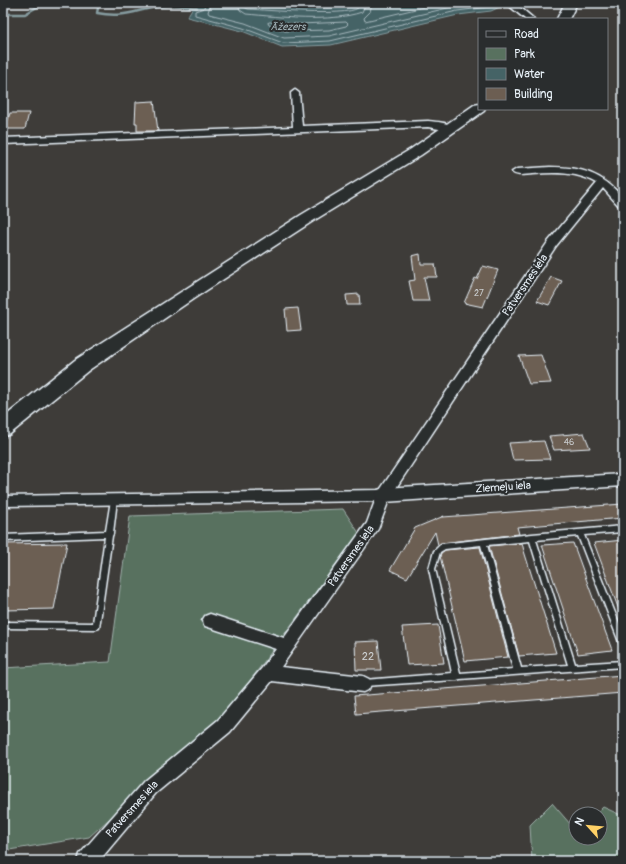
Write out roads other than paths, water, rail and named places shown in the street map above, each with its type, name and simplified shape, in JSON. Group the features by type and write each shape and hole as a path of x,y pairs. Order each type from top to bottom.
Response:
{"highway":[{"path":"564,18 571,3"},
{"path":"3,429 82,365 106,348 301,223 416,152 478,109"}],"street":[{"path":"510,3 529,18"},
{"path":"295,93 298,129"},
{"path":"3,141 428,124 450,128"},
{"path":"517,172 562,170 590,176 603,182 623,204"},
{"name":"Patversmes iela","path":"87,861 150,787 224,726 268,673 373,525 384,495 552,244 603,182"},
{"name":"Ziemeļu iela","path":"384,495 623,480"},
{"path":"3,500 114,500 384,495"},
{"path":"210,621 287,646"},
{"path":"268,673 363,684"}],"lane":[{"path":"3,625 96,626 114,500"},
{"path":"457,677 432,569 437,551 443,546 623,529"},
{"path":"580,533 623,642"},
{"path":"3,538 110,534"},
{"path":"532,537 573,668"},
{"path":"484,542 518,672"},
{"path":"363,684 623,664"}],"water":[{"name":"Āžezers","path":"208,3 306,9 345,7 364,3 500,3 502,6 491,11 458,15 331,45 282,47 242,31 187,17 193,7"}],"waterway":[{"path":"3,14 25,14 44,3"},
{"path":"99,3 97,13 107,15 125,14 169,5 197,8"}]}
